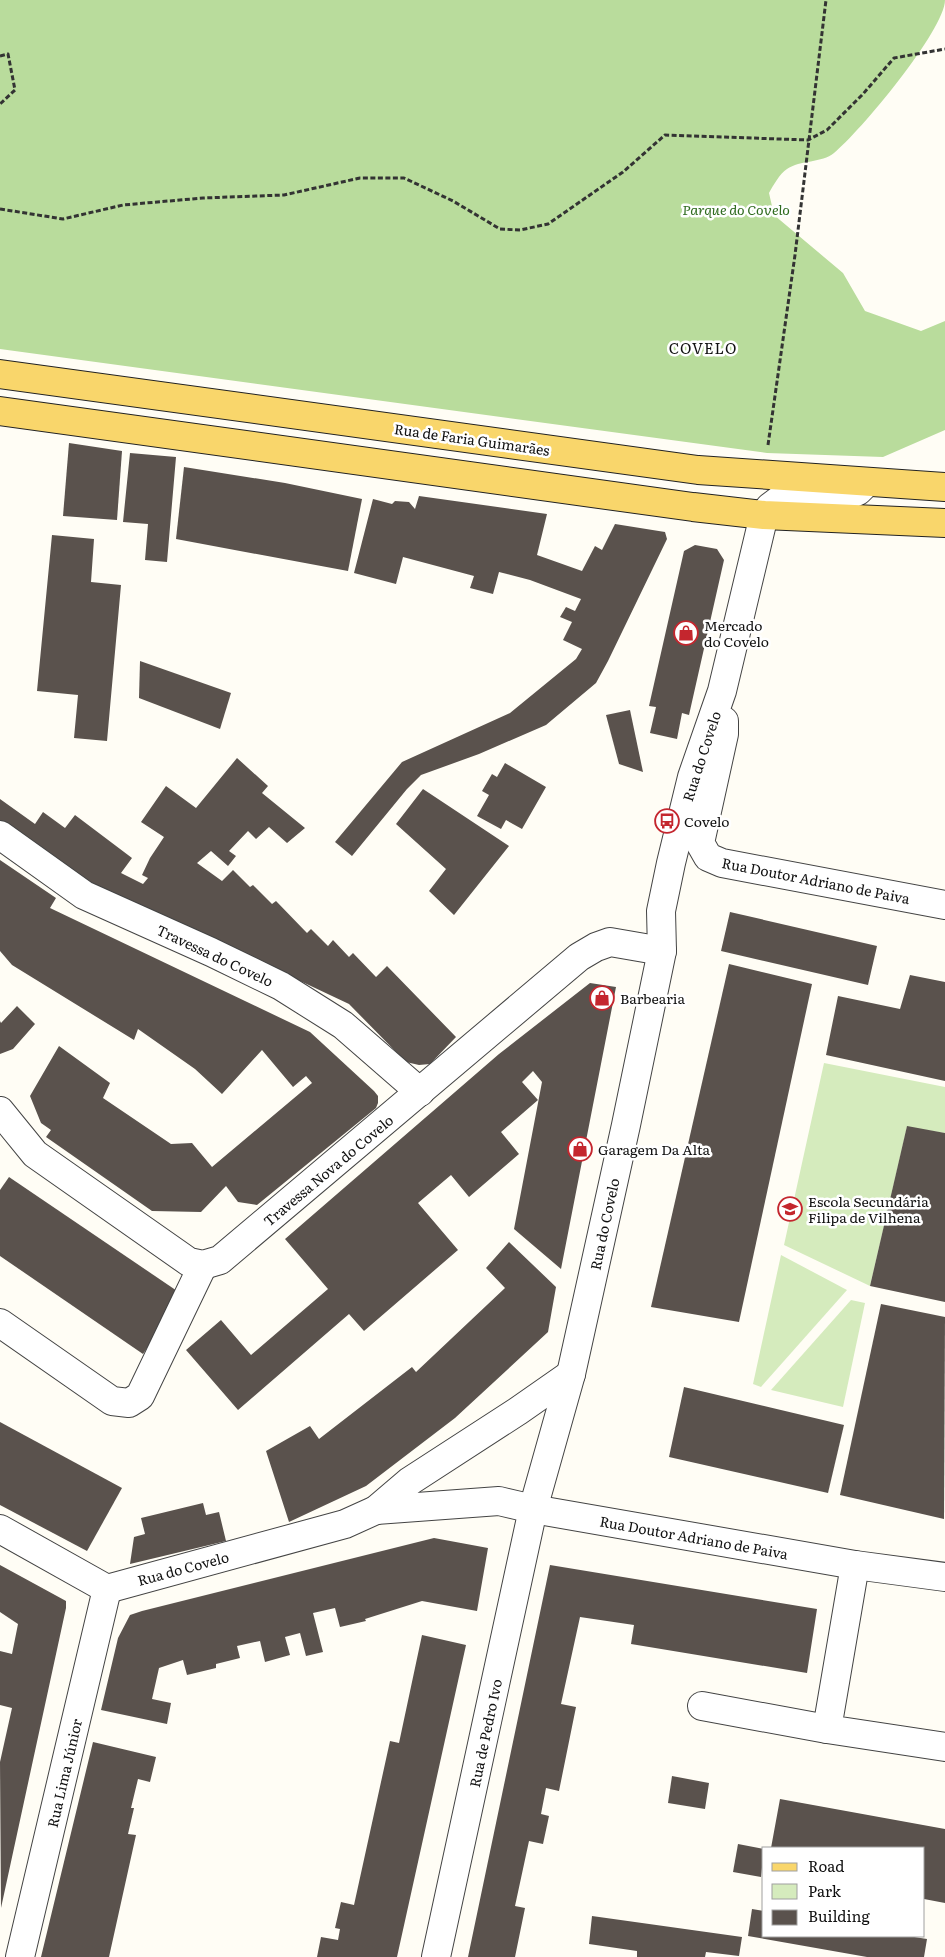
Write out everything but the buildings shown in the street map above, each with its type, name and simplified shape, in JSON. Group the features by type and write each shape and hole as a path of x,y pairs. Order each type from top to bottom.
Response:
{"main road":[{"name":"Rua de Faria Guimarães","path":"0,374 698,470 945,487"},
{"path":"0,411 683,506 764,514 945,523"}],"street":[{"path":"764,514 782,498 847,496 858,491 866,482"},
{"name":"Rua do Covelo","path":"376,1510 499,1501 533,1509 571,1374 662,951 661,911 671,863 692,777 722,691 764,514"},
{"name":"Rua Doutor Adriano de Paiva","path":"722,691 725,711 724,734 700,843 708,857 722,863 945,905"},
{"name":"Travessa do Covelo","path":"0,835 84,895 211,952 281,986 343,1025 420,1092"},
{"name":"Travessa Nova do Covelo","path":"204,1265 220,1260 579,957 596,947 610,942 662,951"},
{"path":"0,1112 35,1154 189,1262 204,1265 140,1396 129,1403 112,1401 0,1323"},
{"name":"Rua do Covelo","path":"107,1589 345,1524 376,1510 410,1481 571,1374"},
{"name":"Rua Doutor Adriano de Paiva","path":"533,1509 855,1565 945,1577"},
{"name":"Rua de Pedro Ivo","path":"436,1957 533,1509"},
{"path":"0,1529 107,1589"},
{"path":"827,1730 855,1565"},
{"name":"Rua Lima Júnior","path":"20,1957 107,1589"},
{"path":"702,1706 827,1730 945,1747"}],"path":[{"path":"767,453 795,255 826,0"},
{"path":"0,209 63,219 123,205 203,198 284,195 360,178 404,178 453,201 500,229 520,230 548,224 623,172 665,135 808,140 828,130 864,94 894,58 945,48"},
{"path":"0,56 8,54 15,90 0,104"}],"green space":[{"name":"Parque do Covelo","path":"0,0 945,0 941,14 931,34 899,80 862,125 829,156 792,166 784,171 769,193 774,215 843,273 865,311 921,331 945,321 945,430 883,457 767,453 0,349"},
{"path":"824,1063 945,1087 945,1133 907,1127 870,1286 784,1245"},
{"path":"781,1255 847,1290 761,1387 753,1384"},
{"path":"851,1300 865,1303 843,1407 771,1390"}],"place":[{"name":"Mercado do Covelo","path":"686,633"},
{"name":"Covelo","path":"667,821"},
{"name":"Barbearia","path":"602,998"},
{"name":"Garagem Da Alta","path":"580,1149"},
{"name":"Escola Secundária Filipa de Vilhena","path":"790,1209"}],"district":[{"name":"COVELO","path":"703,347"}]}
